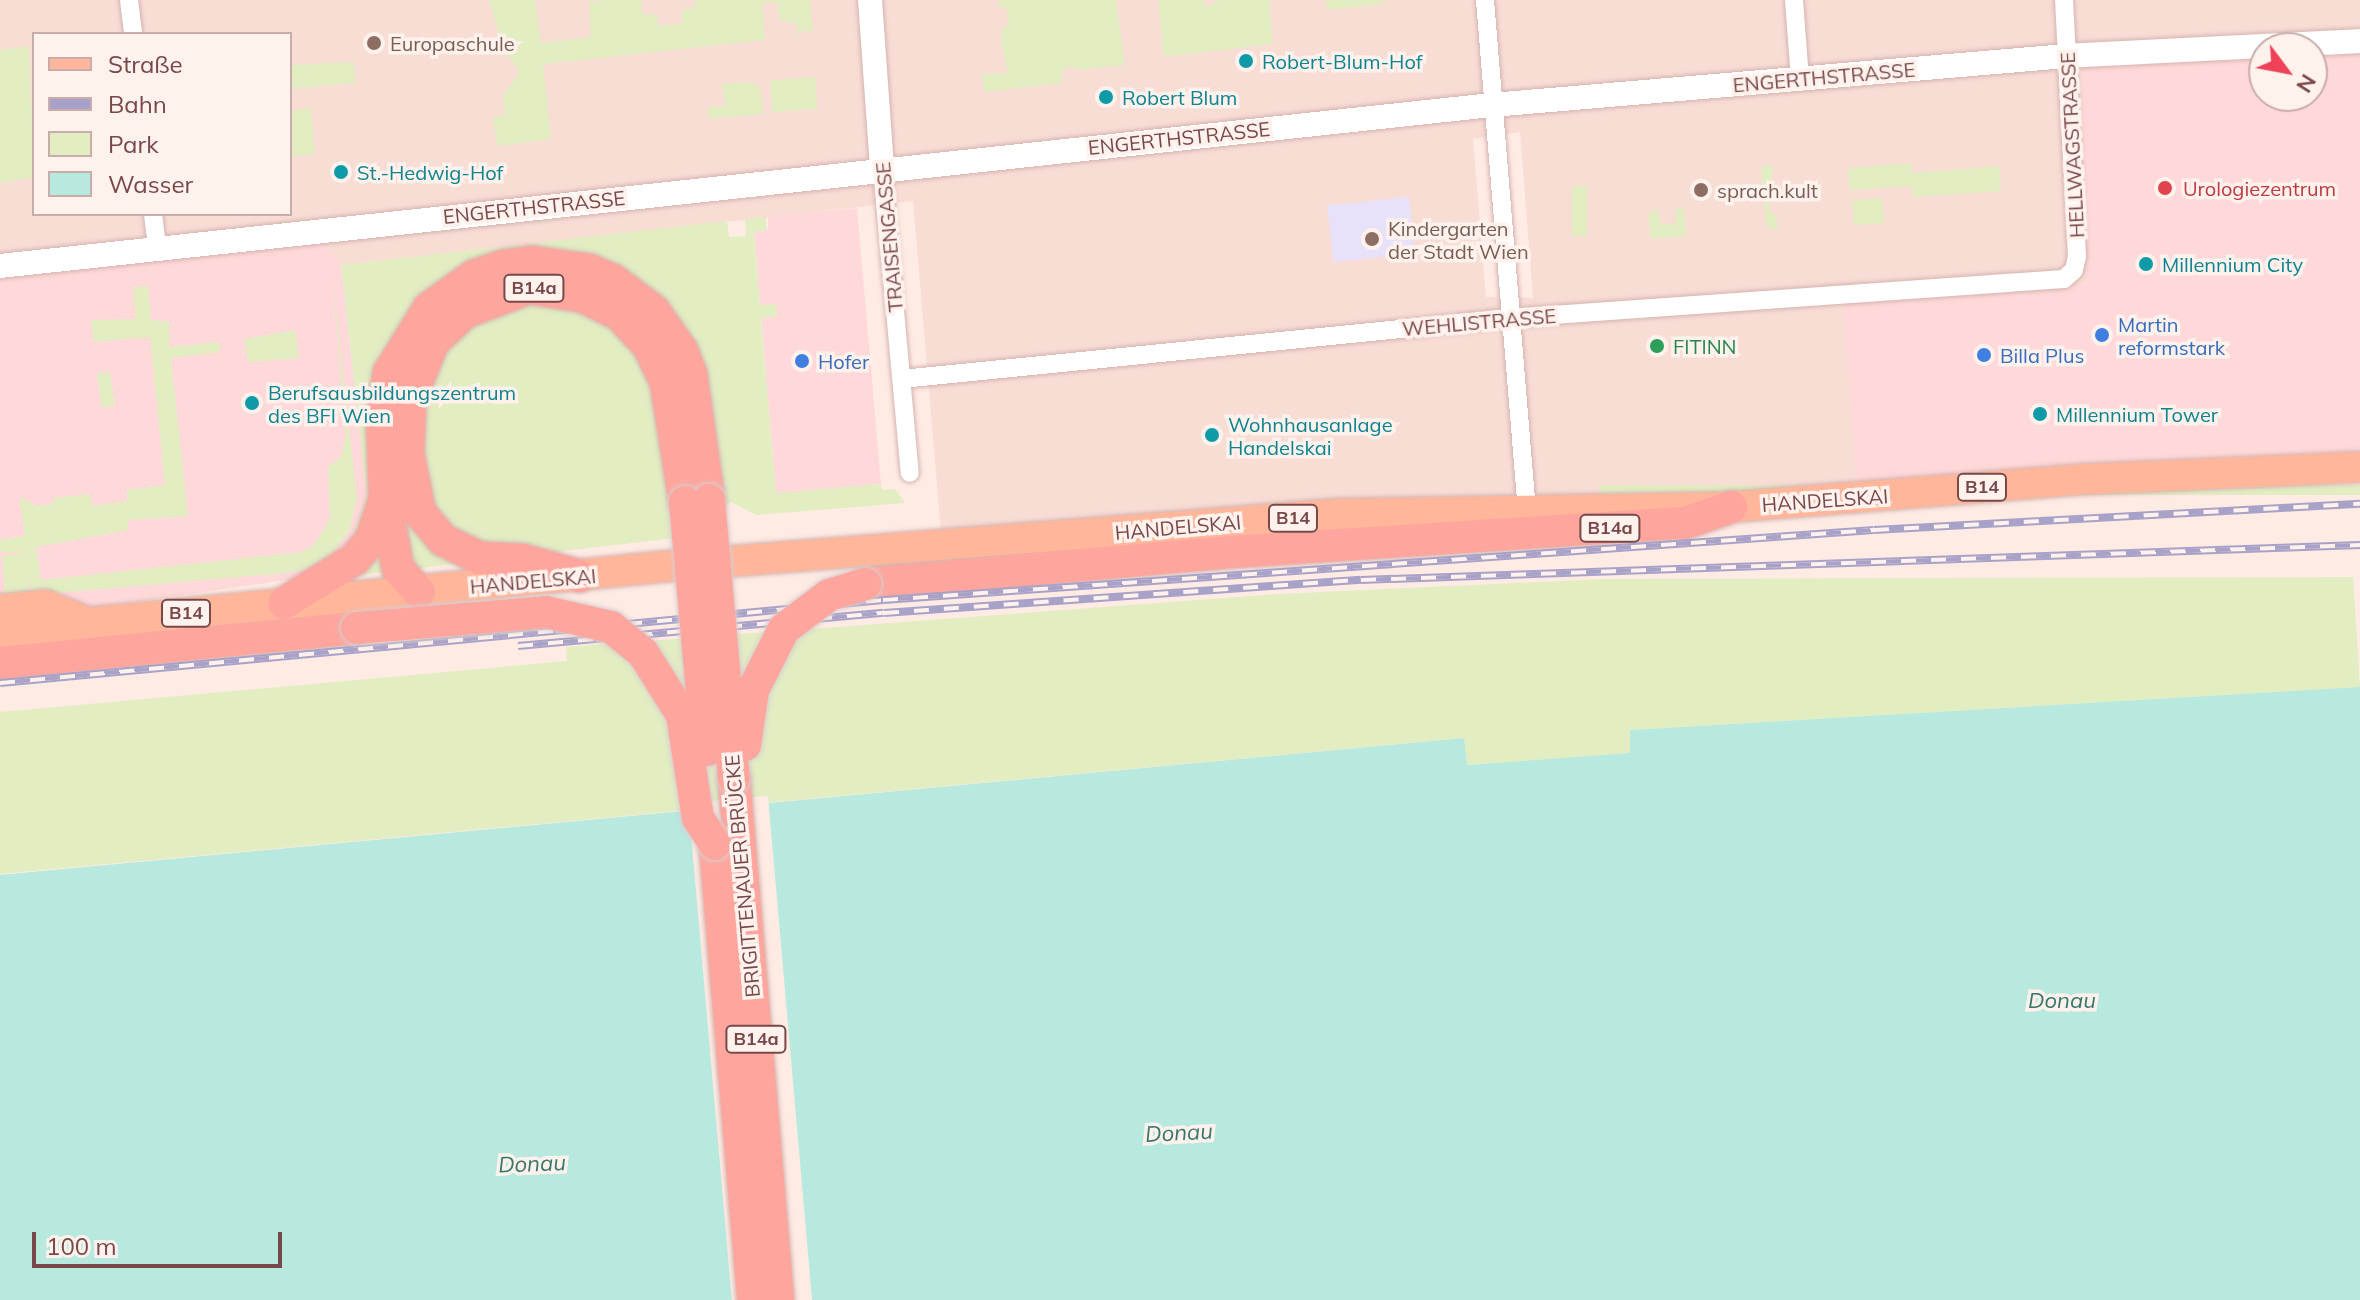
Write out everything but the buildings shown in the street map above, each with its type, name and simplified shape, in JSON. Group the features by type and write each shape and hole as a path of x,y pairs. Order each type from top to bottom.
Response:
{"highway":[{"name":"B14a","path":"419,592 398,569 385,498 385,395 389,373 412,328 439,299 474,276 532,262 589,270 613,280 654,311 669,331 691,374 697,501"},
{"name":"B14a","path":"580,576 523,560 480,558 443,540 420,513 409,469 410,399 433,342 465,312 529,288 582,296 620,315 648,345 666,382 697,501"},
{"name":"B14a","path":"284,603 355,559 371,540 385,498"},
{"name":"BRIGITTENAUER BRÜCKE","path":"697,501 734,778 778,1300"},
{"name":"BRIGITTENAUER BRÜCKE","path":"697,501 715,844 753,1300"},
{"name":"B14a","path":"734,778 761,668 784,629 805,610 829,595 890,579 1685,523 1731,507"},
{"name":"B14a","path":"0,663 546,612 611,627 643,653 682,715 698,818 715,844"}],"main road":[{"name":"HANDELSKAI","path":"0,637 88,623 284,603 1338,514 1731,507 2088,479 2360,467"},
{"path":"0,610 45,605 88,623"}],"street":[{"path":"129,0 133,32"},
{"name":"TRAISENGASSE","path":"870,0 910,473"},
{"path":"1485,0 1527,512"},
{"path":"1794,0 1800,79"},
{"name":"HELLWAGSTRASSE","path":"2058,279 2072,273 2077,261 2064,0"},
{"name":"ENGERTHSTRASSE","path":"0,266 882,168 1492,105 2066,56 2360,41"},
{"path":"153,216 157,248"},
{"name":"WEHLISTRASSE","path":"902,379 1510,318 2058,279"}],"shaded area":[{"path":"0,0 2360,0 2360,53 2328,55 2328,32 2248,32 2248,59 2081,67 2088,283 1843,300 1857,490 945,580 913,201 341,265 325,243 0,277","holes":["1520,132 1533,298 1486,297 1473,139"]},
{"name":"Millennium City","path":"2360,53 2360,460 1857,490 1843,300 2087,283 2081,67 2248,59 2248,112 2328,112 2328,54"},
{"name":"Kindergarten der Stadt Wien","path":"1409,197 1415,254 1333,262 1327,206"},
{"path":"857,208 881,484 776,494 754,231 768,230 768,217"},
{"path":"325,243 341,265 367,495 348,550 306,577 0,622 0,277"}],"green space":[{"path":"489,0 535,0 541,43 591,37 589,2 606,0 641,0 643,15 657,14 658,26 682,23 682,10 695,8 695,0 810,0 813,34 805,29 798,36 797,24 780,20 777,2 762,3 765,40 543,64 551,139 497,146 493,117 505,115 503,95 520,71 504,52"},
{"path":"999,0 1116,0 1125,65 1079,70 1071,66 1061,71 1062,83 984,92 982,74 1008,73 1001,41 1002,28 1009,26 1007,8 1000,8"},
{"path":"1158,0 1203,0 1205,7 1219,0 1269,0 1273,44 1164,57"},
{"path":"1326,0 1383,0 1383,4 1327,10"},
{"path":"29,46 32,177 0,183 0,50"},
{"path":"353,62 356,83 292,89 292,65"},
{"path":"815,77 817,109 772,112 770,80"},
{"path":"752,82 760,88 763,114 709,119 707,108 725,106 722,84"},
{"path":"311,108 315,154 292,157 292,111"},
{"path":"1911,163 1912,173 1999,166 2001,191 1913,197 1912,186 1850,190 1848,168"},
{"path":"1773,165 1769,211 1776,215 1778,230 1766,226 1761,166"},
{"path":"1572,186 1587,186 1587,236 1572,236"},
{"path":"1882,198 1884,223 1854,226 1852,201"},
{"path":"1684,208 1686,236 1651,239 1648,213 1658,210 1661,225 1676,224 1675,210"},
{"path":"766,217 767,230 754,232 760,305 776,304 777,316 761,318 776,493 881,484 882,490 895,489 905,503 757,515 731,502 675,538 360,575 348,550 367,495 341,265 727,221 729,237 746,236 745,219"},
{"path":"332,276 357,499 349,531 332,554 305,569 285,573 32,595 29,578 30,595 0,597 5,589 2,556 27,554 0,552 0,540 25,536 19,497 37,506 53,504 54,498 90,494 92,506 127,501 127,490 165,485 150,337 94,342 91,320 136,319 133,287 148,286 151,320 170,322 169,347 219,342 220,352 171,358 188,516 128,520 128,530 36,547 41,580 302,552 314,545 330,519 328,467 341,457 346,435"},
{"path":"295,330 299,358 248,362 245,339"},
{"path":"110,372 115,406 102,407 97,374"},
{"path":"1599,485 2360,485 2360,495 1599,495"},
{"path":"2353,577 2360,687 1630,730 1631,753 1466,765 1463,738 0,874 0,712 567,661 566,647 1279,594 1603,579"}],"water":[{"name":"Donau","path":"2360,687 2360,1300 0,1300 0,875 1464,738 1467,765 1630,753 1630,730"}],"pier":[{"path":"768,796 812,1300 732,1300 688,803"}],"railway":[{"path":"0,683 883,600 1874,530 2360,504"},
{"path":"518,646 884,613 1361,580 2360,545"}],"place":[{"name":"Europaschule","path":"374,43"},
{"name":"Robert-Blum-Hof","path":"1246,61"},
{"name":"Robert Blum","path":"1106,97"},
{"name":"St.-Hedwig-Hof","path":"341,172"},
{"name":"Urologiezentrum","path":"2165,188"},
{"name":"sprach.kult","path":"1701,190"},
{"name":"Kindergarten der Stadt Wien","path":"1372,239"},
{"name":"Millennium City","path":"2146,264"},
{"name":"Martin reformstark","path":"2102,335"},
{"name":"FITINN","path":"1657,346"},
{"name":"Billa Plus","path":"1984,355"},
{"name":"Hofer","path":"802,361"},
{"name":"Berufsausbildungszentrum des BFI Wien","path":"252,403"},
{"name":"Millennium Tower","path":"2040,414"},
{"name":"Wohnhausanlage Handelskai","path":"1212,435"}]}
